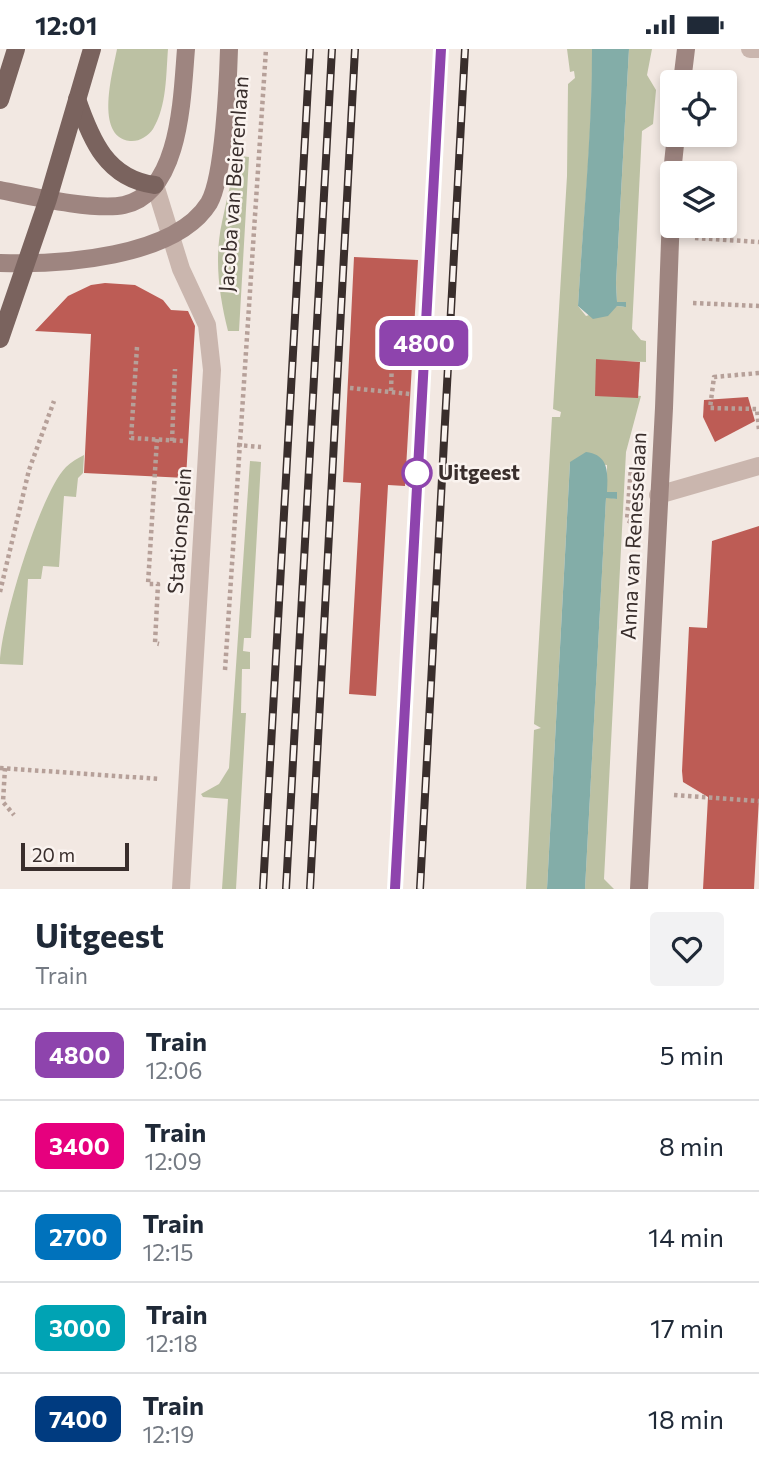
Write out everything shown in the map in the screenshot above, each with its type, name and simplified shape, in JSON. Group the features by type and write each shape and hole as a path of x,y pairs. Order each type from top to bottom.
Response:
{"main road":[{"path":"0,100 16,49"},
{"path":"0,339 48,199 92,49"},
{"path":"78,99 89,133 113,168 139,183 155,185"}],"street":[{"path":"0,190 48,199 123,205 142,198 155,185 168,164 175,143 186,49"},
{"name":"Jacoba van Beierenlaan","path":"0,263 26,264 146,248 170,237 195,220 210,201 217,180 228,90 229,49"},
{"path":"683,70 686,49"},
{"path":"750,49 759,49"},
{"name":"Stationsplein","path":"155,185 170,237 207,325 212,370 181,889"},
{"name":"Anna van Renesselaan","path":"639,889 670,238"},
{"path":"658,495 759,466"}],"path":[{"name":"Jacoba van Beierenlaan","path":"247,323 265,49"},
{"path":"688,238 759,242"},
{"path":"668,302 759,306"},
{"path":"134,393 137,347"},
{"path":"391,391 392,359"},
{"path":"172,441 176,369"},
{"path":"759,373 714,377 710,408 757,409 759,430"},
{"path":"350,388 410,394"},
{"path":"0,593 29,470 54,401"},
{"path":"157,439 148,584 158,584 155,643 159,644"},
{"path":"5,768 3,802 14,814"},
{"path":"674,795 759,801"}],"green space":[{"path":"117,49 168,49 165,90 158,120 151,132 137,141 119,137 112,128 109,116 108,102"},
{"path":"567,49 592,49 589,145 578,306 586,316 617,306 625,307 617,302 616,283 629,49 652,49 647,75 656,90 653,124 642,131 632,329 641,340 646,341 646,362 598,360 598,392 641,396 626,452 604,879 614,889 585,889 606,497 617,499 617,492 607,492 607,465 570,462 547,889 526,889 534,730 541,728 534,724 552,417 560,417 561,412 553,409 567,176 568,84 575,78 574,71 570,72"},
{"path":"241,156 249,157 239,331 228,331 220,290 218,250 235,163"},
{"path":"84,455 83,473 78,478 76,497 64,496 59,567 43,566 41,579 28,579 23,665 0,664 14,592 45,503 66,467"},
{"path":"250,461 261,462 251,638 244,638 243,651 250,652 250,669 242,669 241,713 246,713 236,889 222,889 228,799 203,797 201,794 219,784 229,768"}],"water":[{"path":"592,49 629,49 616,283 617,302 626,302 626,307 617,306 608,316 593,319 578,306 589,145"},
{"path":"586,452 603,461 607,471 607,492 617,492 617,499 606,498 585,889 547,889 570,462"}],"building":[{"path":"354,257 418,260 405,486 388,485 376,696 349,694 361,483 343,482"},
{"path":"91,285 135,285 163,300 171,310 188,311 195,326 186,478 84,473 91,334 35,331 68,296"},
{"path":"596,359 640,362 638,398 595,396"},
{"path":"748,397 755,421 715,442 703,417 704,400"},
{"path":"759,526 759,798 754,889 703,889 708,797 683,782 682,771 689,627 707,628 712,541"}],"railway":[{"path":"263,889 310,49"},
{"path":"286,889 332,49"},
{"path":"310,889 355,49"},
{"path":"395,889 440,49"},
{"path":"420,889 465,49"}],"train":[{"name":"4800","path":"395,889 441,49"}],"place":[{"name":"Uitgeest","path":"417,473"}]}
